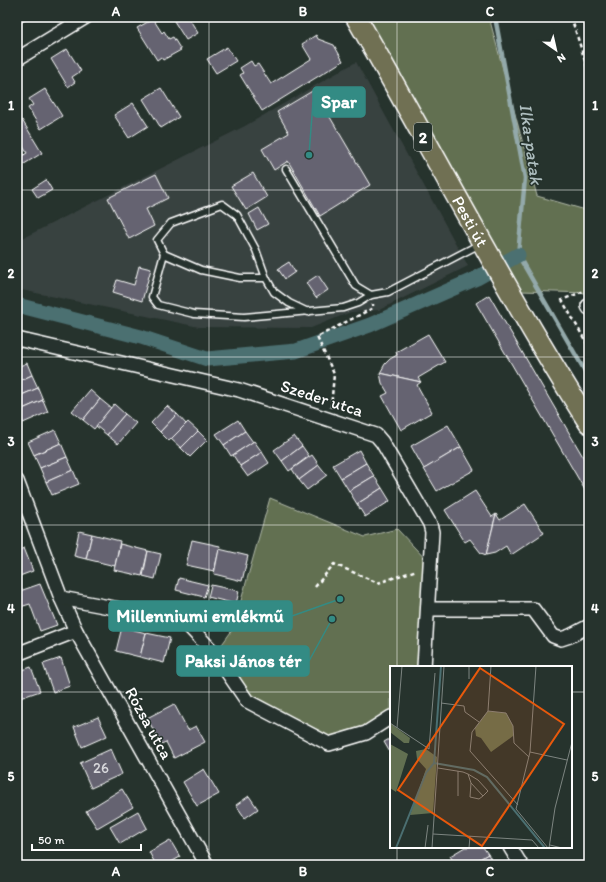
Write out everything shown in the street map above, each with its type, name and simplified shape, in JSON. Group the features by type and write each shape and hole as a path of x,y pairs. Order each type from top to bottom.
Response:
{"main road":[{"name":"Pesti út","path":"356,17 486,250 564,383 589,422"}],"street":[{"path":"17,59 86,17"},
{"name":"Szeder utca","path":"17,339 239,390 376,435 382,442 430,524 432,532 429,609 424,666"},
{"name":"Rózsa utca","path":"17,481 61,598 76,631 207,865"},
{"path":"61,598 184,621 215,654 247,701 329,744 366,733 390,718"},
{"path":"429,609 533,609 553,636 562,639 589,626"},
{"path":"17,654 76,631"},
{"path":"511,848 521,865"}],"lane":[{"path":"286,169 356,286 373,295"},
{"path":"266,278 240,278 201,270 164,254 157,240 171,223 222,204 237,215 256,250 266,278 274,292 288,303 308,312"},
{"path":"164,254 152,297 158,305 194,314 244,317 343,308 358,303 373,295 388,292 486,250"}],"path":[{"path":"571,17 589,73"},
{"path":"330,420 334,374 317,337 373,308 373,295"},
{"path":"315,587 334,564 378,583 431,565"}],"shaded area":[{"path":"356,62 468,266 379,310 351,312 311,328 199,327 17,289 17,241 245,126"}],"green space":[{"path":"364,17 489,17 537,196 589,211 589,293 521,291"},
{"path":"270,498 365,537 397,529 431,565 424,666 390,666 390,717 329,744 247,701 215,654 233,629"}],"building":[{"path":"19,17 30,17 22,22"},
{"path":"182,17 188,17 198,33 186,40 174,21"},
{"path":"153,19 162,33 164,31 169,39 173,37 181,50 163,60 161,57 157,60 137,28"},
{"path":"316,35 318,39 334,45 343,61 262,111 240,75 243,73 240,68 251,61 254,66 258,64 271,84 311,59 302,44"},
{"path":"227,47 236,61 216,73 207,59"},
{"path":"67,49 81,71 72,77 75,82 68,87 51,59"},
{"path":"161,88 179,117 161,128 143,99"},
{"path":"45,89 62,116 41,129 28,108 33,105 29,99"},
{"path":"314,90 370,185 320,216 288,161 274,170 262,149 289,133 277,112"},
{"path":"133,103 148,126 129,138 114,115"},
{"path":"22,120 42,153 21,166 17,159 27,153 17,137 17,123"},
{"path":"253,173 267,197 246,210 231,186"},
{"path":"156,174 168,198 146,209 154,226 129,239 108,198"},
{"path":"46,180 52,190 38,198 32,189"},
{"path":"259,208 268,224 257,230 249,214"},
{"path":"289,262 295,272 285,279 278,269"},
{"path":"139,266 151,269 142,301 113,292 117,280 134,285"},
{"path":"318,275 328,290 316,298 306,283"},
{"path":"489,295 589,467 589,497 476,303"},
{"path":"428,334 445,362 418,378 421,382 380,373 385,364 397,355 396,352"},
{"path":"27,363 32,375 17,382 17,367"},
{"path":"380,373 421,382 417,385 432,412 401,430 382,396 388,393 382,383"},
{"path":"32,375 38,388 17,397 17,382"},
{"path":"38,388 43,400 18,411 17,397"},
{"path":"90,390 100,399 83,420 72,411"},
{"path":"100,399 111,408 94,429 83,420"},
{"path":"43,400 48,412 23,423 18,411"},
{"path":"114,404 125,414 107,435 96,426"},
{"path":"167,406 177,414 160,432 151,423"},
{"path":"125,414 136,423 118,444 107,435"},
{"path":"177,414 186,424 169,441 160,432"},
{"path":"238,420 245,431 224,445 216,434"},
{"path":"188,422 198,431 181,448 171,439"},
{"path":"448,425 461,447 424,469 411,446"},
{"path":"55,430 61,443 34,455 28,442"},
{"path":"198,431 207,440 190,457 181,448"},
{"path":"245,431 253,442 231,456 224,445"},
{"path":"294,436 302,446 282,461 274,450"},
{"path":"254,441 262,452 240,466 233,455"},
{"path":"61,443 67,457 40,468 34,455"},
{"path":"302,446 309,456 289,471 282,461"},
{"path":"461,447 474,470 437,491 424,469"},
{"path":"359,450 366,463 341,478 333,465"},
{"path":"262,452 269,463 248,477 240,466"},
{"path":"312,455 319,465 299,480 292,469"},
{"path":"67,457 73,470 46,482 40,468"},
{"path":"366,463 374,476 349,491 341,478"},
{"path":"319,465 327,475 307,490 299,480"},
{"path":"73,470 79,484 52,495 46,482"},
{"path":"374,476 382,488 357,504 349,491"},
{"path":"382,488 390,501 365,517 357,504"},
{"path":"475,491 492,517 496,514 486,555 481,553 470,539 465,542 445,510"},
{"path":"525,504 544,533 511,555 506,546 495,553 486,555 496,514 500,520"},
{"path":"79,531 92,534 86,559 74,556"},
{"path":"92,534 120,541 115,566 86,559"},
{"path":"192,540 220,546 214,571 186,565"},
{"path":"120,544 148,551 142,576 114,570"},
{"path":"24,548 33,571 17,577 17,551"},
{"path":"219,549 248,556 242,581 214,574"},
{"path":"148,551 161,554 155,579 143,576"},
{"path":"179,578 208,585 204,597 176,590"},
{"path":"40,584 57,625 40,631 30,604 17,608 17,592"},
{"path":"211,585 239,591 236,604 208,597"},
{"path":"122,627 146,633 140,657 116,651"},
{"path":"146,633 170,638 164,663 140,657"},
{"path":"61,658 70,686 53,692 43,664"},
{"path":"31,667 40,691 17,699 17,672"},
{"path":"174,704 188,730 196,726 205,742 174,758 166,742 161,744 147,718"},
{"path":"98,717 107,736 82,747 74,727"},
{"path":"390,739 390,752 384,742"},
{"path":"111,749 122,774 91,788 80,763"},
{"path":"204,769 219,794 197,806 183,782"},
{"path":"122,789 133,807 97,828 86,811"},
{"path":"249,796 258,809 245,818 236,805"},
{"path":"138,811 147,828 120,844 110,827"},
{"path":"170,840 180,857 166,865 156,865 149,852"},
{"path":"463,848 484,848 488,854 470,865 456,865 450,856"},
{"path":"488,854 494,865 470,865"}],"waterway":[{"name":"Ilka-patak","path":"495,17 525,178 518,255 589,378"},
{"path":"17,305 141,337 207,359 296,351 370,325 477,278 518,255"}],"place":[{"name":"Spar","path":"309,155"},
{"name":"Millenniumi emlékmű","path":"340,599"},
{"name":"Paksi János tér","path":"332,619"}]}
